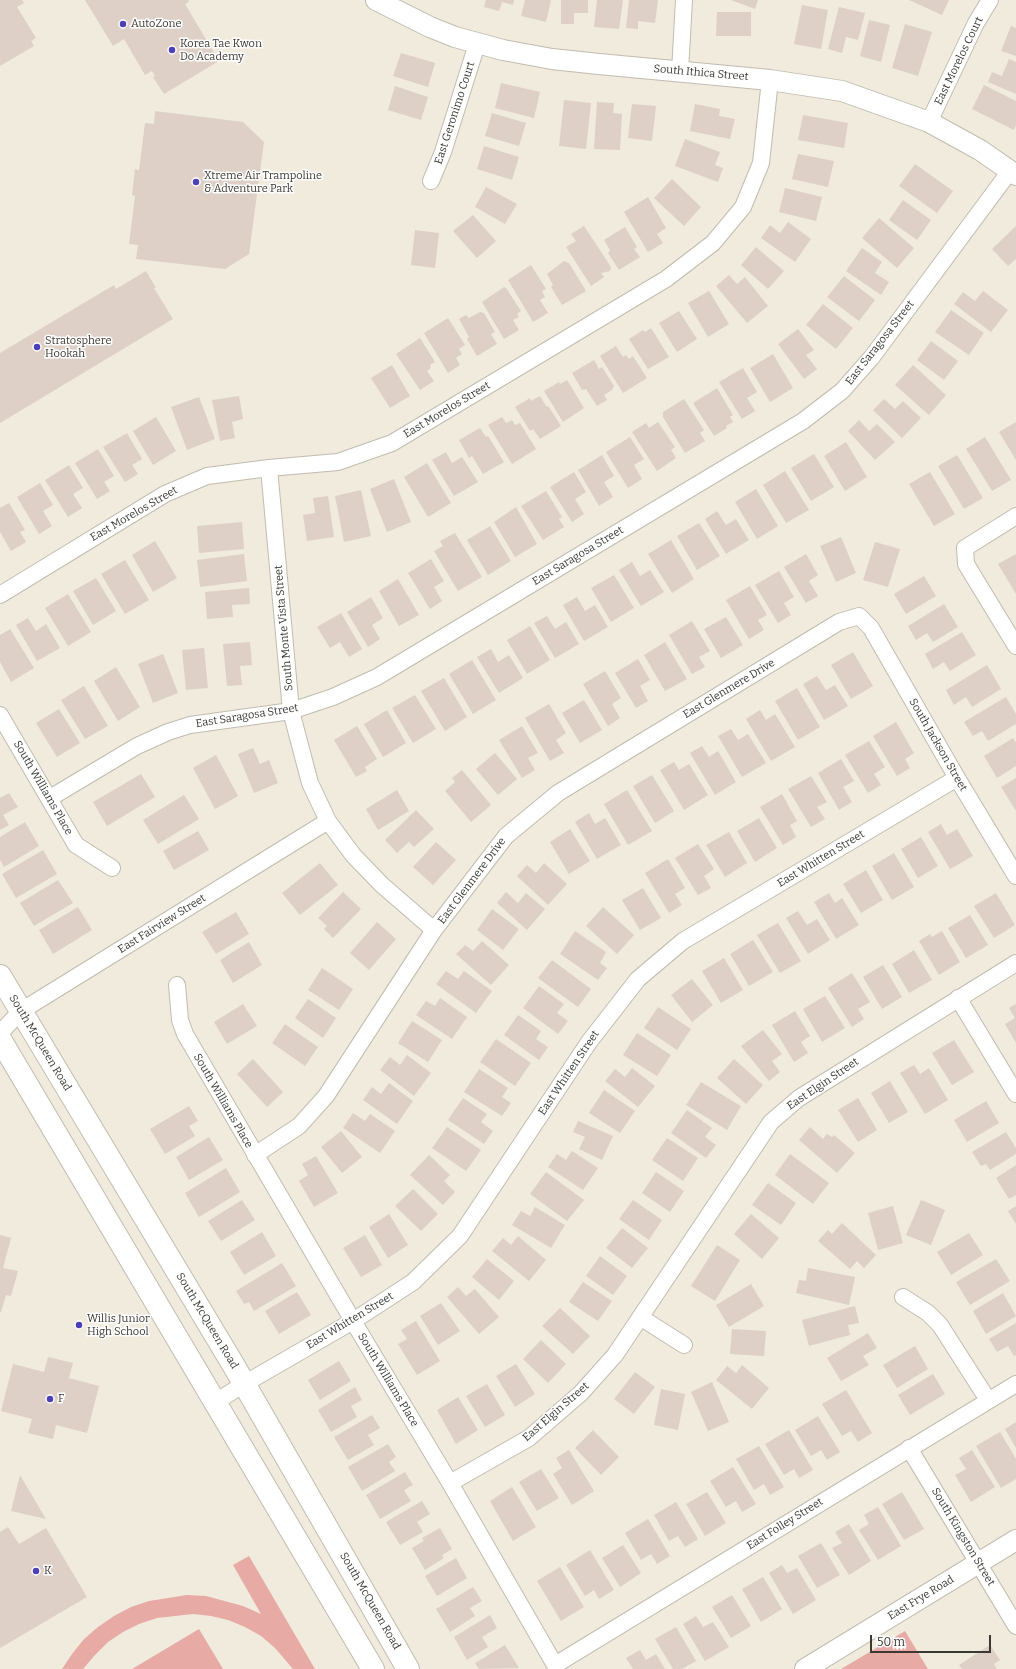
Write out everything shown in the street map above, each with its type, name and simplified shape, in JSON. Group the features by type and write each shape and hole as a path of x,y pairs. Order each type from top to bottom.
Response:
{"main road":[{"name":"South McQueen Road","path":"0,976 244,1384 408,1669"},
{"path":"0,1039 214,1403 373,1669"}],"street":[{"name":"South Ithica Street","path":"376,0 430,27 455,37 503,50 552,59 770,80 842,91 930,122 956,136 1013,173"},
{"path":"680,71 684,0"},
{"name":"East Morelos Court","path":"930,122 976,23 990,0"},
{"name":"East Geronimo Court","path":"431,181 443,152 477,44"},
{"name":"East Morelos Street","path":"0,595 165,494 207,476 269,468 338,462 392,443 666,278 713,244 743,208 762,163 770,80"},
{"name":"East Saragosa Street","path":"50,798 137,746 168,732 190,725 291,711 333,697 377,677 803,421 842,391 872,357 1013,173"},
{"name":"South Monte Vista Street","path":"269,468 291,711 310,783 328,821 353,855 382,885 434,930"},
{"path":"1016,516 965,548 966,564 1016,646"},
{"name":"South Jackson Street","path":"859,616 871,628 957,778 1016,876"},
{"name":"East Glenmere Drive","path":"255,1155 299,1126 326,1096 434,930 506,836 558,793 839,622 859,616"},
{"name":"South Williams Place","path":"0,716 76,844 112,868"},
{"name":"East Whitten Street","path":"214,1403 353,1321 413,1282 460,1236 589,1042 638,979 682,941 957,778"},
{"name":"East Fairview Street","path":"0,1032 21,1012 328,821"},
{"name":"East Elgin Street","path":"450,1483 529,1438 581,1393 615,1355 771,1122 799,1098 1016,963"},
{"name":"South Williams Place","path":"177,986 180,1020 185,1034 255,1155 450,1483 555,1665"},
{"path":"958,998 1016,1094"},
{"path":"903,1297 928,1313 940,1326 988,1400"},
{"path":"640,1317 684,1345"},
{"name":"East Folley Street","path":"555,1665 1016,1384"},
{"name":"South Kingston Street","path":"909,1448 1016,1626"},
{"name":"East Frye Road","path":"805,1669 1016,1540"}],"shaded area":[{"path":"249,1556 315,1669 293,1669 275,1648 261,1636 245,1627 228,1620 193,1614 157,1618 139,1624 108,1642 83,1669 62,1669 84,1639 98,1627 131,1607 149,1601 187,1595 206,1596 243,1606 261,1614 233,1565"},
{"path":"199,1629 223,1669 132,1669"},
{"path":"905,1631 928,1669 841,1669"}],"building":[{"path":"0,0 22,0 24,3 17,7 36,38 31,41 34,46 0,66"},
{"name":"Korea Tae Kwon Do Academy","path":"85,0 188,0 189,2 185,4 219,61 164,94 153,77 155,76 152,71 145,75 124,39 113,46"},
{"path":"486,0 514,0 513,5 502,2 499,11 484,7"},
{"path":"525,0 551,0 546,22 521,16"},
{"path":"561,0 588,0 588,13 574,13 574,24 561,24"},
{"path":"597,0 623,0 619,29 594,27"},
{"path":"629,0 658,0 655,23 638,21 638,29 626,28"},
{"path":"731,0 758,0 755,9"},
{"path":"909,0 949,0 942,15"},
{"path":"802,5 828,10 821,49 794,44"},
{"path":"839,7 865,13 858,40 846,37 842,53 828,49"},
{"path":"717,12 751,12 751,36 716,36"},
{"path":"869,20 890,25 881,62 860,56"},
{"path":"905,24 932,32 918,76 892,68"},
{"path":"1011,26 1016,28 1016,56 1001,51"},
{"path":"401,53 435,63 428,87 393,76"},
{"path":"1009,59 1016,62 1016,94 988,82 992,72 1002,76"},
{"path":"501,83 540,92 534,118 495,108"},
{"path":"984,85 1016,101 1016,125 1014,130 972,109"},
{"path":"395,86 428,97 421,120 388,110"},
{"path":"564,100 591,103 586,149 559,146"},
{"path":"597,102 614,103 613,113 622,114 620,150 594,149"},
{"path":"632,104 656,106 652,141 628,138"},
{"path":"695,104 720,109 719,116 735,119 730,139 690,131"},
{"name":"Xtreme Air Trampoline & Adventure Park","path":"155,111 243,122 264,142 249,254 225,269 136,259 138,245 129,244 135,196 132,195 135,169 139,170 145,123 154,124"},
{"path":"492,113 526,123 519,146 485,136"},
{"path":"803,115 848,123 844,148 798,140"},
{"path":"685,139 720,152 715,165 723,168 718,182 675,166"},
{"path":"484,146 519,157 512,180 477,169"},
{"path":"798,154 834,161 828,187 792,179"},
{"path":"915,164 953,191 937,213 899,186"},
{"path":"672,179 701,207 684,226 654,198"},
{"path":"486,187 517,204 505,224 475,207"},
{"path":"785,188 822,197 816,221 779,212"},
{"path":"648,197 666,228 657,234 663,243 648,252 624,212"},
{"path":"903,200 931,220 917,240 889,220"},
{"path":"473,215 496,241 477,258 453,231"},
{"path":"879,218 914,248 897,268 862,238"},
{"path":"788,222 811,239 795,262 761,238 770,225 780,233"},
{"path":"584,226 611,267 610,271 601,273 604,277 591,286 566,247 576,241 571,234"},
{"path":"1016,226 1016,259 1008,266 992,249"},
{"path":"625,227 637,247 634,249 640,257 619,270 608,253 610,250 604,240"},
{"path":"415,230 439,233 435,268 411,265"},
{"path":"756,247 784,271 768,289 741,265"},
{"path":"862,248 882,262 875,273 889,282 881,295 846,271"},
{"path":"564,261 569,263 586,291 562,305 551,287 553,285 547,274"},
{"path":"531,265 546,289 542,291 545,297 540,300 548,313 533,322 508,280"},
{"path":"146,271 156,288 154,288 173,319 0,423 0,353 114,285 116,289"},
{"path":"729,275 737,284 745,277 768,306 747,323 716,286"},
{"path":"844,276 875,300 859,321 827,297"},
{"path":"504,287 521,311 517,314 519,317 513,320 519,330 504,339 482,302"},
{"path":"709,291 729,324 708,337 688,303"},
{"path":"983,291 1008,310 991,332 954,304 963,292 975,301"},
{"path":"823,304 853,328 836,349 806,325"},
{"path":"951,310 984,333 969,355 935,332"},
{"path":"679,311 697,339 677,352 659,323"},
{"path":"480,312 484,313 495,332 491,334 497,344 477,356 467,339 469,337 459,319 466,315 469,318"},
{"path":"448,318 465,345 459,349 462,354 456,358 460,365 448,373 424,333"},
{"path":"651,328 669,357 648,369 629,339 643,330 645,332"},
{"path":"798,329 814,350 806,355 817,369 804,379 778,344"},
{"path":"420,338 435,362 430,365 431,368 427,371 434,381 420,390 396,354"},
{"path":"931,341 958,361 944,380 917,360"},
{"path":"616,346 623,357 626,355 629,359 633,356 647,378 623,393 600,356"},
{"path":"773,354 793,388 770,402 750,368"},
{"path":"594,360 599,369 602,367 614,386 612,390 604,395 607,400 597,406 586,389 582,390 572,373"},
{"path":"392,365 410,396 390,408 371,378"},
{"path":"913,365 946,395 929,415 895,385"},
{"path":"743,368 757,392 747,398 755,411 742,419 719,382"},
{"path":"567,380 584,408 563,422 544,391 559,382 560,384"},
{"path":"717,388 733,415 730,417 733,422 726,426 727,428 714,436 693,403"},
{"path":"239,396 243,419 232,422 235,438 220,441 212,400"},
{"path":"540,396 561,426 540,439 533,429 530,431 515,407 530,398 531,401"},
{"path":"199,397 215,439 187,450 171,407"},
{"path":"684,399 704,430 700,433 705,441 685,453 663,417 663,412"},
{"path":"884,399 895,409 903,401 921,418 902,438 873,410"},
{"path":"156,417 176,451 153,465 133,431"},
{"path":"502,417 506,423 512,420 515,425 520,423 536,449 512,464 488,425"},
{"path":"859,420 869,431 877,424 895,442 875,460 848,431"},
{"path":"658,422 675,447 671,450 676,458 657,471 632,432 646,423 649,428"},
{"path":"1016,422 1016,460 999,432"},
{"path":"480,428 486,437 488,436 504,462 483,474 472,456 469,458 459,440"},
{"path":"127,433 142,459 132,465 138,474 125,482 103,447"},
{"path":"630,437 644,459 634,465 642,479 628,488 606,452"},
{"path":"985,437 1011,480 992,491 966,449"},
{"path":"846,442 867,477 845,491 824,456"},
{"path":"98,449 114,476 104,482 110,491 97,499 75,463"},
{"path":"446,452 452,463 462,457 478,482 454,496 432,460"},
{"path":"814,454 834,487 811,501 791,468"},
{"path":"602,455 614,476 604,482 613,497 599,506 578,470"},
{"path":"957,455 983,498 964,509 938,466"},
{"path":"427,463 451,503 428,517 404,477"},
{"path":"69,465 83,488 73,494 82,508 68,517 45,480"},
{"path":"785,471 809,510 786,523 763,485"},
{"path":"574,472 586,492 575,499 584,514 572,522 550,487"},
{"path":"930,472 955,514 934,526 909,484"},
{"path":"394,479 411,522 387,532 370,489"},
{"path":"40,483 53,505 43,511 52,526 39,534 17,497"},
{"path":"756,489 778,526 757,539 735,502"},
{"path":"361,490 371,536 344,542 335,496"},
{"path":"546,491 562,517 559,519 564,527 543,540 521,506"},
{"path":"328,496 334,537 307,541 303,515 315,513 313,498"},
{"path":"9,503 25,530 20,532 26,542 11,551 0,532 0,508"},
{"path":"516,507 537,544 515,557 494,522"},
{"path":"717,511 726,525 736,519 749,540 726,554 705,519"},
{"path":"242,522 244,549 199,553 197,526"},
{"path":"699,523 720,556 697,570 677,536"},
{"path":"490,526 511,561 488,575 467,540"},
{"path":"455,533 482,577 458,591 434,551 443,546 440,541"},
{"path":"841,537 856,573 836,582 820,546"},
{"path":"671,540 694,579 672,593 648,554"},
{"path":"155,541 177,578 153,592 132,555"},
{"path":"875,542 900,549 888,587 863,580"},
{"path":"244,554 247,581 200,587 197,560"},
{"path":"806,554 818,575 809,581 818,596 806,603 784,567"},
{"path":"1016,554 1016,594 998,564"},
{"path":"431,559 444,581 434,587 442,601 430,609 408,573"},
{"path":"125,560 149,600 125,614 101,574"},
{"path":"632,562 640,576 650,570 664,592 641,606 619,570"},
{"path":"779,571 794,597 784,603 791,615 778,623 755,585"},
{"path":"614,575 634,608 611,622 591,588"},
{"path":"924,576 936,596 906,614 894,594"},
{"path":"96,578 116,611 93,625 73,591"},
{"path":"398,579 419,615 399,626 379,591"},
{"path":"750,586 767,615 758,620 764,630 749,639 726,600"},
{"path":"249,588 250,604 232,605 233,617 207,619 205,592"},
{"path":"68,594 91,632 68,646 45,608"},
{"path":"371,597 383,618 372,625 380,639 368,647 347,612"},
{"path":"577,597 585,611 595,605 608,627 584,641 563,605"},
{"path":"944,604 958,627 933,642 927,633 916,640 908,626"},
{"path":"341,613 362,649 349,657 340,642 330,648 317,627"},
{"path":"547,616 555,629 566,622 579,644 555,658 534,623"},
{"path":"726,617 743,645 721,658 704,629"},
{"path":"28,618 36,631 46,624 60,648 37,661 16,625"},
{"path":"692,621 710,651 699,657 705,667 692,674 669,635"},
{"path":"530,626 550,660 527,674 507,640"},
{"path":"10,629 34,668 11,682 0,662 0,635"},
{"path":"962,632 976,655 950,671 944,662 933,669 925,654"},
{"path":"250,642 252,665 240,666 242,685 227,686 223,644"},
{"path":"665,642 687,679 665,691 644,655"},
{"path":"204,648 208,688 186,690 182,650"},
{"path":"491,649 498,662 509,655 523,678 499,693 477,657"},
{"path":"853,652 873,686 851,699 831,665"},
{"path":"163,654 178,693 153,703 138,664"},
{"path":"638,659 650,680 640,686 648,701 636,708 615,673"},
{"path":"472,660 496,700 473,714 449,674"},
{"path":"987,665 1001,689 972,707 966,697 954,705 946,690"},
{"path":"116,667 140,707 118,721 94,681"},
{"path":"605,671 621,698 612,704 620,718 608,726 583,684"},
{"path":"817,676 826,690 835,685 848,706 824,720 803,684"},
{"path":"444,678 467,717 445,731 421,691"},
{"path":"84,686 108,726 85,739 61,700"},
{"path":"797,688 820,727 798,740 775,701"},
{"path":"415,695 436,729 413,743 392,708"},
{"path":"1006,697 1016,714 1016,724 988,741 982,731 973,736 964,722"},
{"path":"584,700 602,730 580,743 562,713"},
{"path":"549,704 566,733 556,740 564,753 550,761 525,718"},
{"path":"59,709 80,743 57,757 36,723"},
{"path":"387,710 406,743 383,757 364,724"},
{"path":"760,710 766,720 775,714 795,747 771,761 746,719"},
{"path":"896,722 914,753 905,759 910,768 897,776 873,736"},
{"path":"357,726 377,759 365,767 367,771 356,777 334,740"},
{"path":"522,726 538,753 528,758 535,770 522,778 499,740"},
{"path":"731,729 738,740 748,734 766,763 742,777 718,736"},
{"path":"1013,738 1016,743 1016,766 997,778 984,756"},
{"path":"869,741 885,767 874,774 881,785 868,793 845,755"},
{"path":"702,746 709,757 718,751 736,782 715,795 690,753"},
{"path":"253,748 260,764 269,760 278,783 254,793 238,754"},
{"path":"495,753 517,779 498,795 476,769"},
{"path":"216,755 238,796 215,809 193,768"},
{"path":"841,759 854,781 843,787 852,802 839,810 818,773"},
{"path":"674,762 679,770 689,764 708,795 684,810 660,770"},
{"path":"462,770 491,805 471,822 445,791 455,782 452,778"},
{"path":"141,774 155,797 107,826 93,802"},
{"path":"652,775 674,811 655,823 633,786"},
{"path":"811,776 827,802 817,807 825,819 811,827 788,789"},
{"path":"1016,778 1016,811 1001,787"},
{"path":"397,790 409,811 378,830 366,809"},
{"path":"627,790 652,831 628,845 604,804"},
{"path":"9,793 18,807 3,815 9,825 0,830 0,798"},
{"path":"782,794 797,821 790,825 796,837 783,845 760,807"},
{"path":"184,795 199,819 158,844 143,820"},
{"path":"416,810 434,829 414,847 409,842 397,853 385,840"},
{"path":"589,813 595,824 605,818 621,845 597,859 575,822"},
{"path":"759,818 777,848 755,862 737,831"},
{"path":"25,822 39,846 4,867 0,860 0,837"},
{"path":"941,824 947,835 957,829 973,856 950,869 928,832"},
{"path":"570,829 590,861 569,874 550,842"},
{"path":"198,831 209,850 174,870 163,851"},
{"path":"729,832 747,863 725,877 706,845"},
{"path":"921,837 938,866 918,878 901,849"},
{"path":"436,842 456,860 433,885 413,867"},
{"path":"698,844 714,869 704,876 711,888 698,895 675,858"},
{"path":"43,850 57,874 16,898 2,874"},
{"path":"894,853 914,887 892,900 872,866"},
{"path":"668,859 685,888 675,894 682,905 669,913 645,873"},
{"path":"320,863 338,885 300,915 282,893"},
{"path":"544,863 567,884 548,905 517,876 527,865 536,873"},
{"path":"866,870 883,900 861,913 843,884"},
{"path":"58,880 73,903 34,926 20,903"},
{"path":"643,888 661,918 640,930 622,900"},
{"path":"343,892 361,909 333,938 324,929 327,926 318,918"},
{"path":"506,892 518,903 526,893 545,909 527,930 497,903"},
{"path":"829,893 835,903 842,898 859,925 836,939 814,902"},
{"path":"996,893 1015,925 994,938 974,906"},
{"path":"78,907 92,930 53,954 39,930"},
{"path":"603,907 634,935 617,954 586,926"},
{"path":"492,909 519,929 503,950 477,930"},
{"path":"798,911 807,925 817,919 830,940 808,954 786,918"},
{"path":"236,912 249,934 216,954 202,932"},
{"path":"970,915 988,945 966,958 948,928"},
{"path":"377,922 396,939 369,970 350,953"},
{"path":"778,923 801,961 780,973 757,935"},
{"path":"575,931 606,952 600,963 607,968 598,980 560,954"},
{"path":"942,931 960,962 939,975 919,941 930,934 932,937"},
{"path":"753,940 773,972 749,986 730,954"},
{"path":"482,941 509,965 491,985 456,954 465,945 473,951"},
{"path":"249,942 262,965 233,983 220,960"},
{"path":"914,950 932,980 909,993 892,964"},
{"path":"724,958 743,990 721,1003 702,971"},
{"path":"552,960 591,989 578,1007 538,978"},
{"path":"883,965 902,997 882,1009 863,977"},
{"path":"322,968 353,989 339,1010 308,990"},
{"path":"446,971 458,979 464,971 492,991 476,1013 436,984"},
{"path":"852,973 870,1002 858,1009 864,1019 852,1027 828,988"},
{"path":"692,979 713,1005 692,1022 671,995"},
{"path":"539,986 564,1004 557,1013 568,1021 558,1034 523,1008"},
{"path":"825,996 845,1028 822,1042 803,1009"},
{"path":"440,998 467,1017 452,1039 416,1015 426,1001 435,1006"},
{"path":"308,999 336,1018 323,1038 295,1018"},
{"path":"243,1004 257,1026 227,1044 214,1022"},
{"path":"1016,1004 1016,1043 1005,1024 1015,1018 1009,1008"},
{"path":"658,1007 691,1029 677,1050 644,1028"},
{"path":"795,1011 810,1036 801,1042 808,1053 794,1062 772,1025"},
{"path":"518,1015 541,1031 536,1039 548,1047 539,1060 504,1035"},
{"path":"412,1021 442,1040 428,1062 398,1043"},
{"path":"285,1024 318,1047 305,1066 272,1043"},
{"path":"763,1030 782,1054 772,1061 780,1072 769,1081 741,1046"},
{"path":"637,1033 671,1055 657,1076 623,1055"},
{"path":"496,1039 531,1063 515,1086 480,1062"},
{"path":"954,1040 974,1072 952,1085 932,1053"},
{"path":"407,1055 431,1073 414,1096 380,1070 390,1057 400,1065"},
{"path":"253,1059 283,1092 267,1107 237,1074"},
{"path":"734,1059 763,1085 746,1104 717,1078"},
{"path":"914,1065 920,1074 929,1068 948,1100 925,1114 900,1073"},
{"path":"632,1068 655,1086 638,1107 605,1081 615,1069 625,1077"},
{"path":"479,1069 508,1088 502,1097 511,1103 502,1116 464,1092"},
{"path":"890,1081 908,1112 889,1123 871,1093"},
{"path":"701,1082 741,1106 727,1130 686,1105"},
{"path":"389,1083 413,1101 397,1124 363,1100 372,1087 381,1094"},
{"path":"604,1090 635,1111 620,1133 589,1113"},
{"path":"463,1098 487,1114 481,1122 493,1131 484,1144 448,1120"},
{"path":"858,1098 877,1130 858,1142 838,1110"},
{"path":"986,1101 999,1123 967,1142 954,1120"},
{"path":"189,1106 198,1121 189,1126 195,1136 165,1154 150,1129"},
{"path":"687,1110 712,1128 705,1137 716,1145 706,1158 671,1133"},
{"path":"353,1113 365,1121 370,1114 395,1131 380,1153 343,1128"},
{"path":"578,1121 613,1136 602,1160 579,1149 585,1137 573,1132"},
{"path":"447,1127 481,1150 466,1171 432,1148"},
{"path":"810,1127 823,1139 827,1134 832,1137 834,1135 855,1153 837,1173 799,1140"},
{"path":"341,1131 362,1157 342,1173 321,1147"},
{"path":"1006,1132 1016,1148 1016,1154 990,1170 986,1164 981,1166 972,1152"},
{"path":"209,1137 223,1160 189,1180 176,1157"},
{"path":"667,1138 698,1158 683,1181 652,1160"},
{"path":"572,1151 598,1168 583,1190 548,1167 557,1154 566,1160"},
{"path":"790,1154 829,1183 813,1204 775,1175"},
{"path":"429,1155 450,1175 444,1181 455,1192 443,1205 410,1175"},
{"path":"316,1156 338,1193 314,1207 299,1181 308,1175 302,1164"},
{"path":"1016,1165 1016,1195 1009,1199 996,1178"},
{"path":"226,1168 240,1192 199,1217 185,1193"},
{"path":"546,1172 584,1200 567,1221 530,1194"},
{"path":"656,1172 684,1191 670,1212 642,1193"},
{"path":"768,1183 796,1203 781,1225 752,1205"},
{"path":"413,1189 438,1214 421,1231 395,1206"},
{"path":"242,1200 255,1220 221,1241 208,1221"},
{"path":"633,1200 662,1220 649,1240 619,1219"},
{"path":"921,1200 945,1210 931,1245 906,1235"},
{"path":"893,1206 903,1243 878,1250 868,1213"},
{"path":"1016,1206 1016,1224 1008,1211"},
{"path":"535,1207 565,1225 551,1248 512,1225 521,1211 530,1216"},
{"path":"389,1214 408,1245 388,1258 369,1227"},
{"path":"751,1214 779,1238 762,1259 734,1234"},
{"path":"842,1223 876,1255 864,1268 857,1261 850,1269 818,1241 828,1230 832,1234"},
{"path":"622,1228 648,1248 632,1268 606,1248"},
{"path":"262,1232 276,1256 244,1275 230,1252"},
{"path":"969,1233 983,1255 951,1275 937,1252"},
{"path":"0,1235 11,1238 3,1268 18,1271 11,1296 6,1295 1,1312 0,1312"},
{"path":"365,1235 382,1265 361,1277 343,1248"},
{"path":"518,1236 546,1260 529,1281 492,1251 503,1238 511,1245"},
{"path":"717,1245 740,1260 715,1301 691,1286"},
{"path":"600,1256 627,1276 613,1295 586,1276"},
{"path":"487,1259 514,1281 499,1300 472,1277"},
{"path":"996,1259 1010,1281 970,1305 956,1282"},
{"path":"282,1263 296,1286 254,1311 249,1302 244,1304 236,1291"},
{"path":"808,1268 855,1277 849,1305 796,1293 799,1280 806,1281"},
{"path":"583,1282 612,1301 598,1321 569,1302"},
{"path":"751,1284 764,1306 729,1327 716,1305"},
{"path":"458,1287 466,1296 475,1289 499,1317 479,1334 447,1297"},
{"path":"297,1292 311,1315 279,1334 265,1311"},
{"path":"1003,1293 1016,1316 986,1334 973,1311"},
{"path":"441,1303 460,1331 438,1345 420,1316"},
{"path":"855,1306 859,1323 848,1325 850,1335 809,1346 802,1320"},
{"path":"560,1308 590,1336 573,1354 542,1326"},
{"path":"416,1321 440,1361 417,1375 398,1344 407,1339 401,1330"},
{"path":"1016,1323 1016,1355 1014,1356 1008,1346 997,1352 989,1339"},
{"path":"732,1329 766,1331 764,1356 730,1354"},
{"path":"868,1333 877,1348 863,1356 869,1365 841,1381 827,1358"},
{"path":"541,1340 566,1364 548,1383 523,1359"},
{"path":"915,1346 928,1369 897,1388 883,1365"},
{"name":"F","path":"48,1357 73,1363 69,1378 99,1386 87,1433 56,1425 53,1439 28,1433 32,1419 1,1411 13,1364 44,1372"},
{"path":"339,1361 351,1381 320,1400 308,1380"},
{"path":"516,1364 535,1394 515,1407 496,1376"},
{"path":"742,1365 769,1388 752,1409 716,1380 727,1366 736,1373"},
{"path":"635,1372 655,1387 634,1414 614,1399"},
{"path":"933,1374 945,1394 910,1415 898,1395"},
{"path":"712,1382 729,1422 708,1431 691,1392"},
{"path":"487,1384 505,1415 485,1427 466,1396"},
{"path":"355,1387 362,1400 351,1406 357,1417 331,1432 318,1410"},
{"path":"661,1389 685,1394 678,1430 654,1425"},
{"path":"846,1390 872,1433 858,1442 851,1431 842,1436 822,1404"},
{"path":"458,1397 478,1430 456,1444 437,1410"},
{"path":"372,1415 380,1428 368,1435 374,1445 348,1460 334,1437"},
{"path":"818,1416 840,1452 827,1460 821,1450 811,1456 795,1430"},
{"path":"1016,1422 1016,1448 1005,1429"},
{"path":"593,1430 619,1457 601,1475 575,1448"},
{"path":"789,1430 813,1470 799,1478 794,1469 784,1475 765,1444"},
{"path":"1000,1432 1016,1459 1016,1479 1001,1488 976,1446"},
{"path":"388,1444 396,1457 389,1462 395,1471 362,1491 348,1467"},
{"path":"759,1446 784,1487 770,1495 764,1484 754,1490 736,1459"},
{"path":"569,1450 594,1491 572,1505 553,1474 562,1468 556,1458"},
{"path":"972,1450 995,1487 971,1502 955,1475 966,1469 959,1458"},
{"path":"733,1467 756,1504 742,1512 736,1501 726,1507 710,1481"},
{"path":"541,1469 559,1498 537,1511 519,1482"},
{"path":"405,1472 413,1485 404,1490 411,1501 380,1519 366,1495"},
{"path":"20,1475 46,1519 11,1511"},
{"path":"512,1487 536,1527 513,1541 490,1501"},
{"path":"707,1492 726,1523 705,1536 686,1504"},
{"path":"902,1492 924,1529 904,1540 882,1504"},
{"path":"422,1501 430,1514 417,1522 423,1532 400,1545 386,1522"},
{"path":"676,1502 698,1539 685,1547 678,1536 669,1541 654,1515"},
{"path":"878,1507 901,1546 878,1560 859,1530 869,1524 864,1515"},
{"path":"648,1519 670,1556 657,1564 651,1554 641,1560 625,1533"},
{"path":"849,1524 871,1561 849,1575 832,1548 842,1543 835,1532"},
{"name":"K","path":"8,1527 19,1544 46,1528 87,1597 0,1648 0,1532"},
{"path":"440,1528 452,1549 442,1555 444,1558 425,1570 412,1548 424,1541 422,1538"},
{"path":"821,1543 840,1575 817,1588 798,1556"},
{"path":"623,1545 641,1573 620,1587 602,1558"},
{"path":"590,1550 614,1590 599,1599 594,1590 585,1596 566,1565"},
{"path":"456,1558 467,1578 437,1596 425,1576"},
{"path":"782,1565 787,1573 797,1568 816,1600 793,1614 769,1573"},
{"path":"560,1567 584,1607 561,1621 537,1581"},
{"path":"763,1577 782,1609 761,1622 742,1589"},
{"path":"473,1587 482,1601 470,1608 475,1616 450,1632 436,1609"},
{"path":"732,1595 751,1626 731,1638 712,1607"},
{"path":"490,1615 497,1628 482,1637 488,1647 467,1660 454,1637"},
{"path":"696,1616 703,1627 713,1622 729,1647 705,1661 683,1624"},
{"path":"676,1627 696,1661 682,1669 673,1669 655,1639"},
{"path":"505,1645 519,1668 479,1669 475,1663"},
{"path":"990,1645 1000,1660 994,1664 997,1669 962,1669 959,1665"},
{"path":"640,1650 646,1660 656,1654 665,1669 633,1669 626,1658"}],"place":[{"name":"AutoZone","path":"123,24"},
{"name":"Korea Tae Kwon Do Academy","path":"172,50"},
{"name":"Xtreme Air Trampoline & Adventure Park","path":"196,182"},
{"name":"Stratosphere Hookah","path":"37,347"},
{"name":"Willis Junior High School","path":"79,1325"},
{"name":"F","path":"50,1399"},
{"name":"K","path":"36,1571"}]}
